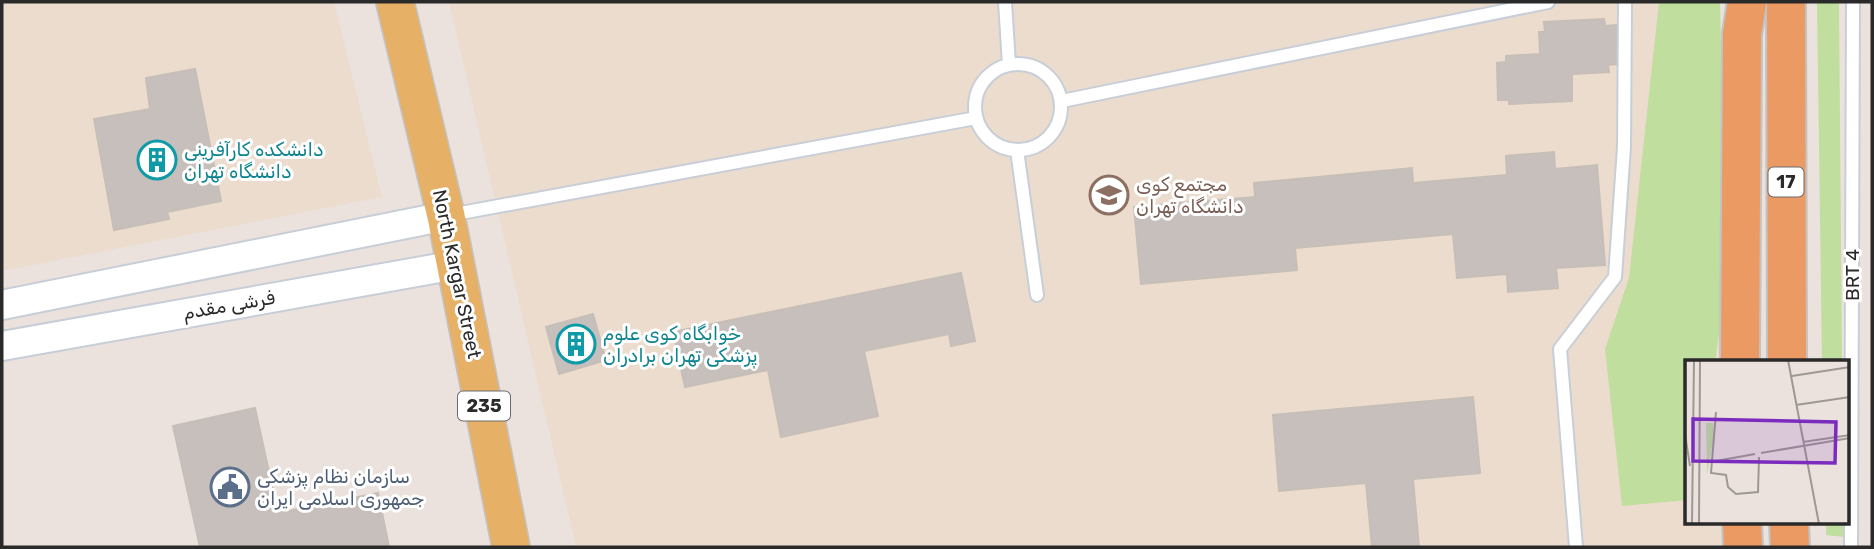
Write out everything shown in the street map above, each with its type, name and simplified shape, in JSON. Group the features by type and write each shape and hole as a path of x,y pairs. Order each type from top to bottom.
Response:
{"highway":[{"path":"1740,360 1742,34 1747,2"},
{"name":"17","path":"1786,2 1787,360"},
{"path":"1742,524 1743,547"},
{"path":"1789,524 1790,547"}],"main road":[{"name":"North Kargar Street","path":"395,2 446,216 512,547"}],"street":[{"path":"2,305 446,216"},
{"name":"فرشی مقدم","path":"2,346 456,265"}],"lane":[{"path":"1005,2 1009,64"},
{"path":"1062,101 1548,2"},
{"path":"1576,547 1560,349 1615,278 1623,147 1625,2"},
{"name":"BRT 4","path":"1851,547 1853,2"},
{"path":"1009,64 1036,67 1049,75 1062,101 1055,130 1045,141 1032,148 1017,150 991,141 976,118 977,90 996,69 1009,64"},
{"path":"446,216 976,118"},
{"path":"1017,150 1037,295"}],"shaded area":[{"path":"2,2 334,2 382,197 2,271"},
{"name":"مجتمع کوی دانشگاه تهران","path":"449,2 1720,2 1728,360 1685,360 1685,524 1728,524 1727,547 576,547"}],"green space":[{"path":"1659,2 1720,2 1726,286 1715,360 1685,360 1685,500 1622,506 1605,349 1629,278"},
{"path":"1817,2 1839,2 1842,360 1822,360"},
{"path":"1826,524 1844,524 1844,537 1826,535"}],"building":[{"path":"1604,19 1605,26 1616,25 1616,64 1608,65 1609,72 1572,74 1572,101 1509,104 1509,100 1498,100 1497,63 1506,62 1506,56 1540,54 1539,32 1545,32 1544,22"},
{"name":"دانشکده کارآفرینی دانشگاه تهران","path":"195,69 221,201 167,212 169,219 114,230 94,119 150,109 146,78"},
{"path":"1554,152 1555,169 1597,165 1605,265 1556,268 1558,288 1508,292 1507,274 1457,278 1453,234 1295,248 1297,270 1141,284 1134,207 1255,197 1254,183 1412,168 1413,183 1507,175 1506,156"},
{"path":"961,273 975,341 951,346 949,334 864,351 878,416 781,437 768,370 685,387 673,332"},
{"name":"خوابگاه کوی علوم پزشکی تهران برادران","path":"593,314 606,360 559,374 546,327"},
{"path":"1473,397 1480,473 1413,479 1419,547 1372,547 1366,483 1279,491 1273,415"},
{"name":"سازمان نظام پزشکی جمهوری اسلامی ایران","path":"255,408 278,513 378,493 389,547 200,547 173,426"}],"place":[{"name":"دانشکده کارآفرینی دانشگاه تهران","path":"157,160"},
{"name":"مجتمع کوی دانشگاه تهران","path":"1109,195"},
{"name":"خوابگاه کوی علوم پزشکی تهران برادران","path":"576,344"},
{"name":"سازمان نظام پزشکی جمهوری اسلامی ایران","path":"230,487"}]}
